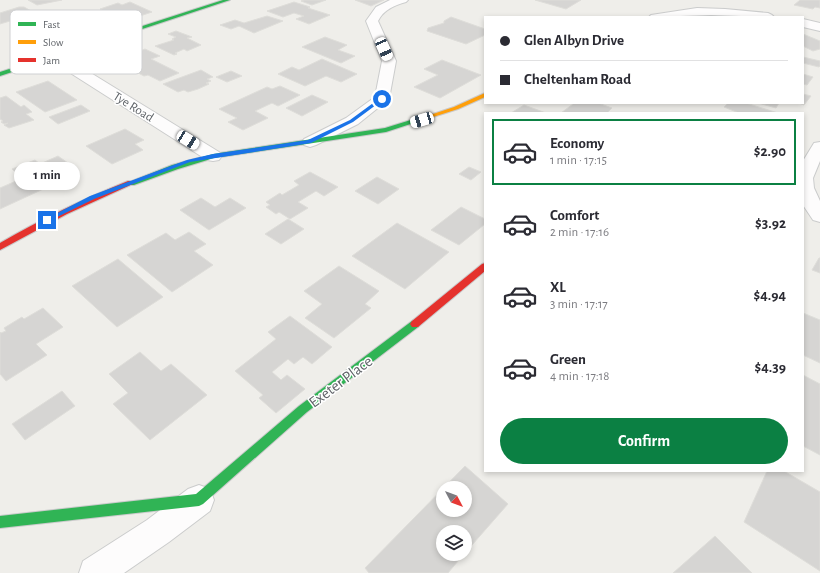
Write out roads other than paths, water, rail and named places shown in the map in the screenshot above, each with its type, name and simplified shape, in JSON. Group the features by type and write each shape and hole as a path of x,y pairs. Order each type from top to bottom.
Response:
{"street":[{"path":"142,28 228,0"},
{"path":"310,142 352,121 382,99 389,60 372,21 376,13 385,6 402,0"},
{"path":"661,16 681,13 710,12 756,16"},
{"path":"804,23 820,27"},
{"path":"0,74 10,71"},
{"name":"Tye Road","path":"83,74 213,156"},
{"path":"0,247 23,232 58,213 92,198 189,161 213,156 386,130 442,112 484,95"},
{"path":"812,208 804,177 820,147"},
{"name":"Exeter Place","path":"95,573 158,531 199,500 303,409 417,322 484,267"},
{"path":"0,522 199,500"}]}
